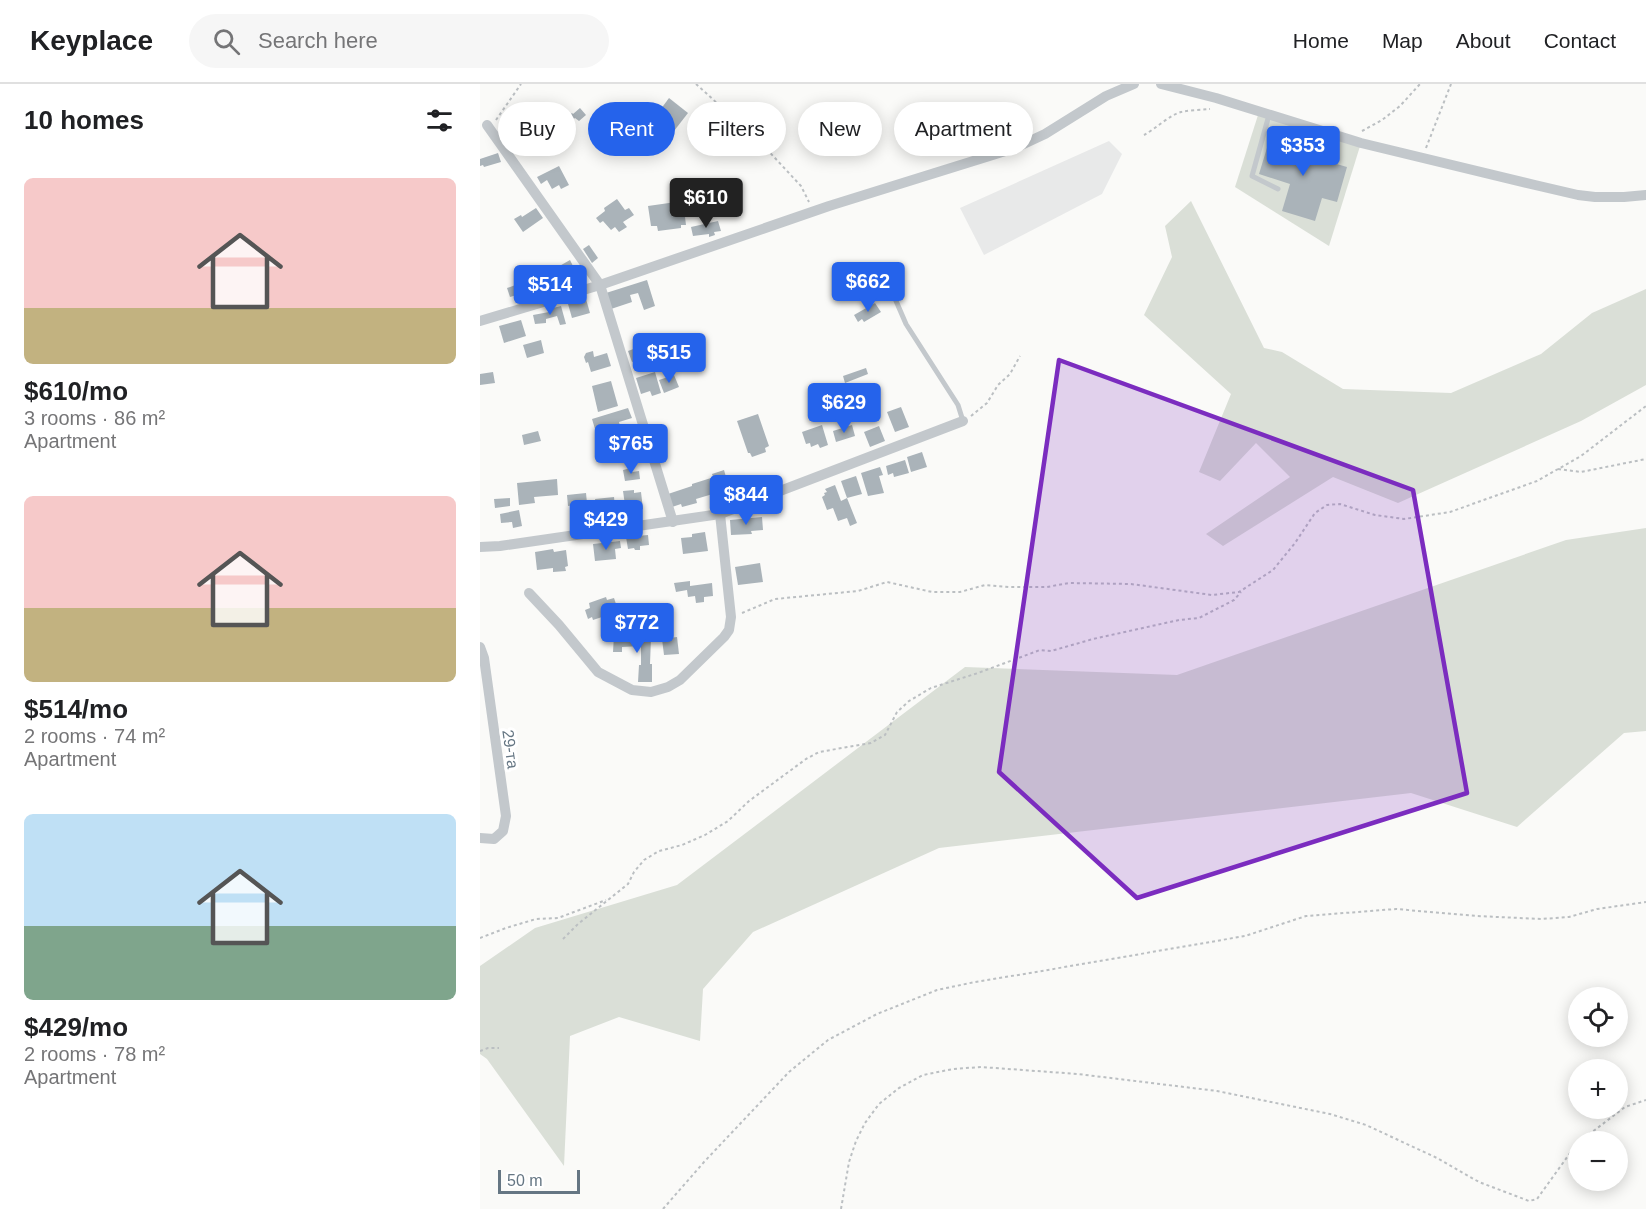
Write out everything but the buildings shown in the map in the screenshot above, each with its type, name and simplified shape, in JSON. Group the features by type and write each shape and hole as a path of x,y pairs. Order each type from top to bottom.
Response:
{"street":[{"path":"480,321 600,285 812,212 1015,148 1045,134 1106,96 1134,84"},
{"path":"1161,84 1361,143 1578,195 1608,197 1646,195"},
{"path":"487,125 600,285 673,522"},
{"path":"480,547 720,514 963,422"},
{"path":"529,593 598,672 632,690 651,692 668,687 680,680 724,638 729,630 731,617 720,514"},
{"name":"29-та","path":"480,647 484,658 506,816 503,831 494,839 480,838"}],"lane":[{"path":"1269,115 1252,176 1278,189"},
{"path":"890,287 906,324 958,405 963,422"}],"path":[{"path":"487,125 494,122 520,84"},
{"path":"696,84 760,143 801,186 812,212"},
{"path":"1362,131 1382,120 1400,106 1419,84"},
{"path":"1422,158 1451,84"},
{"path":"1144,135 1181,112 1211,108 1218,105 1221,100"},
{"path":"963,422 987,403 998,385 1010,374 1020,356"},
{"path":"731,617 775,599 858,591 887,582 932,592 960,592 985,585 1047,587 1070,583 1131,584 1212,595 1239,592 1273,570 1315,513 1327,505 1340,504 1375,515 1404,519 1450,512 1537,481 1581,456 1646,406"},
{"path":"1558,469 1581,472 1646,459"},
{"path":"562,939 602,903 612,898 628,884 644,860 659,850 682,845 705,836 728,821 749,801 806,759 819,752 871,743 885,735 897,712 909,701 931,688 1040,650 1051,651 1093,639 1179,620 1199,618 1234,600 1243,590"},
{"path":"480,938 536,919 558,918 612,898"},
{"path":"663,1209 789,1072 828,1040 877,1014 937,990 975,981 1245,936 1306,916 1396,909 1541,919 1569,917 1597,909 1646,902"},
{"path":"480,1051 499,1048"},
{"path":"841,1209 849,1162 856,1141 865,1123 879,1104 899,1088 923,1075 981,1066 1078,1074 1217,1091 1330,1114 1366,1125 1437,1158 1479,1182 1529,1201 1537,1199 1568,1157"},
{"path":"1593,1131 1625,1107 1646,1100"}],"highlighted area":[{"path":"1059,360 1413,490 1467,793 1137,898 999,772"}],"shaded area":[{"path":"1259,112 1361,143 1329,246 1235,187"},
{"path":"1109,141 1122,154 1102,194 984,255 960,208"},
{"path":"1191,201 1264,348 1282,352 1343,389 1451,393 1541,354 1592,313 1646,289 1646,385 1581,421 1398,503 1333,477 1223,546 1206,534 1290,477 1256,443 1220,481 1199,472 1231,394 1144,315 1172,257 1165,226"},
{"path":"1646,528 1646,731 1624,733 1517,827 1411,793 939,848 753,932 703,989 700,1041 619,1017 570,1036 564,1166 487,1059 480,1054 480,966 535,928 677,885 965,667 1177,675 1566,540"}]}
